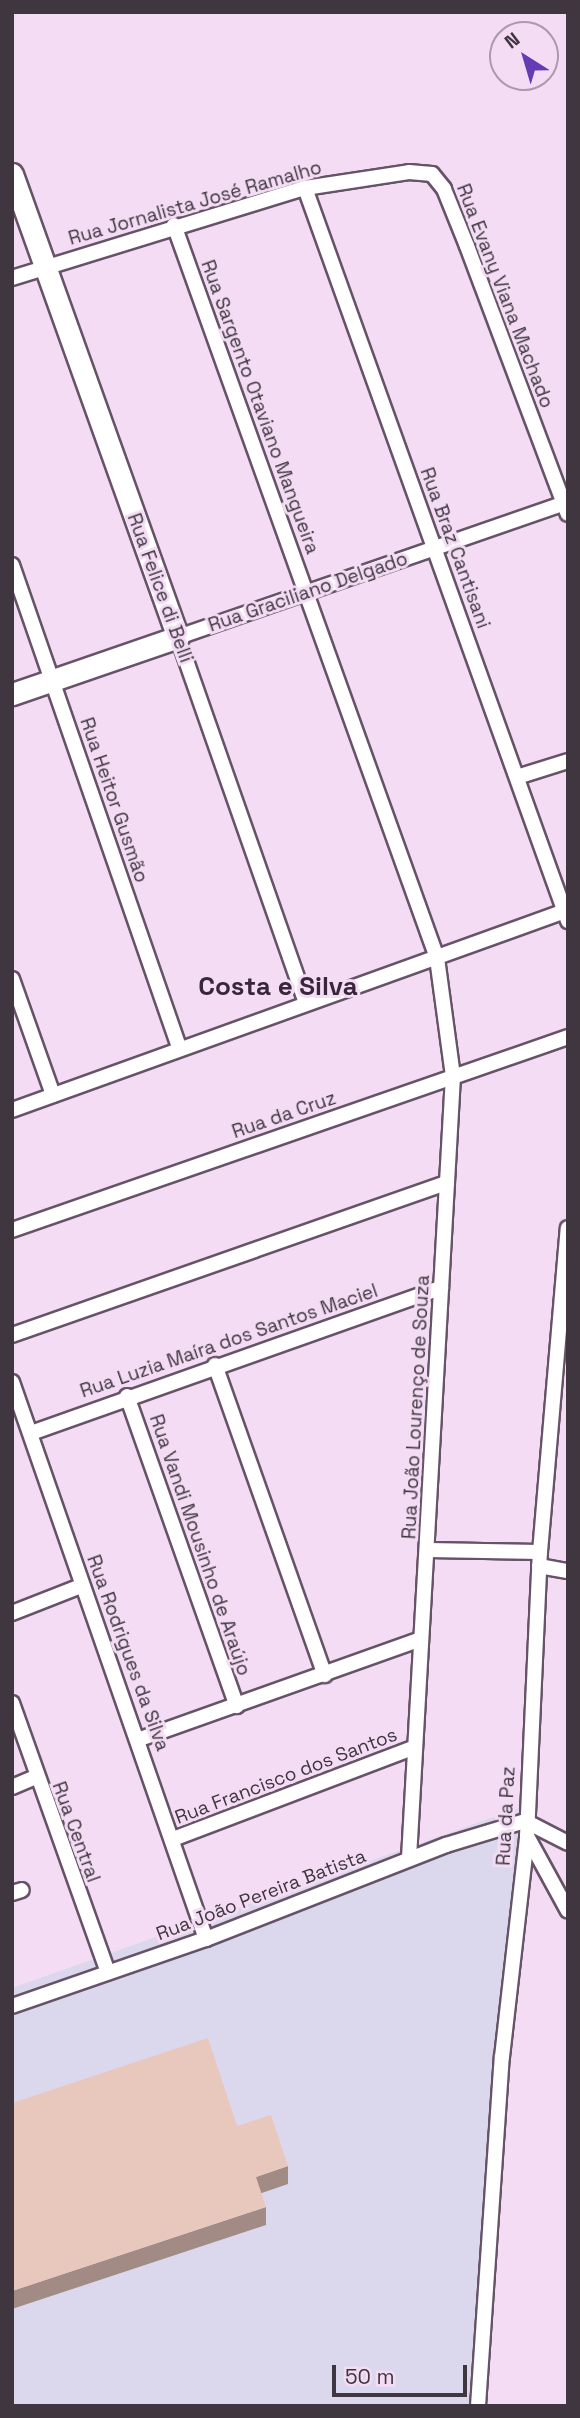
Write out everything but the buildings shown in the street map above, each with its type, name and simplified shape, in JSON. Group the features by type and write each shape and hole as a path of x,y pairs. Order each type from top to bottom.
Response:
{"street":[{"name":"Rua Jornalista José Ramalho","path":"12,278 174,225 305,188 409,172 432,174"},
{"name":"Rua Felice di Belli","path":"12,174 306,1003"},
{"name":"Rua Evany Viana Machado","path":"432,174 443,189 467,246 566,509"},
{"name":"Rua Braz Cantisani","path":"305,188 566,916"},
{"name":"Rua Sargento Otaviano Mangueira","path":"174,225 437,958"},
{"name":"Rua Graciliano Delgado","path":"12,694 305,592 566,509"},
{"name":"Rua Heitor Gusmão","path":"12,565 179,1047"},
{"path":"517,777 568,761"},
{"path":"12,1110 179,1047 566,916"},
{"name":"Rua João Lourenço de Souza","path":"409,1858 412,1748 428,1550 453,1076 437,958"},
{"path":"12,979 53,1095"},
{"name":"Rua da Cruz","path":"12,1230 568,1037"},
{"path":"12,1335 446,1183"},
{"name":"Rua da Paz","path":"478,2406 502,2057 526,1829 539,1559 568,1228"},
{"name":"Rua Luzia Maíra dos Santos Maciel","path":"30,1433 215,1364 441,1288"},
{"path":"215,1364 325,1675"},
{"name":"Rua Rodrigues da Silva","path":"12,1382 81,1586 140,1739 206,1939"},
{"name":"Rua Vandi Mousinho de Araújo","path":"127,1396 237,1706"},
{"path":"428,1550 539,1559 568,1571"},
{"path":"12,1613 81,1586"},
{"path":"140,1739 421,1639"},
{"name":"Rua Central","path":"12,1703 35,1777 108,1972"},
{"name":"Rua Francisco dos Santos","path":"173,1839 412,1748"},
{"path":"12,1787 35,1777"},
{"path":"526,1829 568,1843"},
{"path":"526,1829 568,1911"},
{"name":"Rua João Pereira Batista","path":"12,2006 206,1939 409,1858 526,1829"}],"shaded area":[{"path":"525,1806 473,2406 12,2406 12,1988"}],"district":[{"name":"Costa e Silva","path":"278,987"}]}
